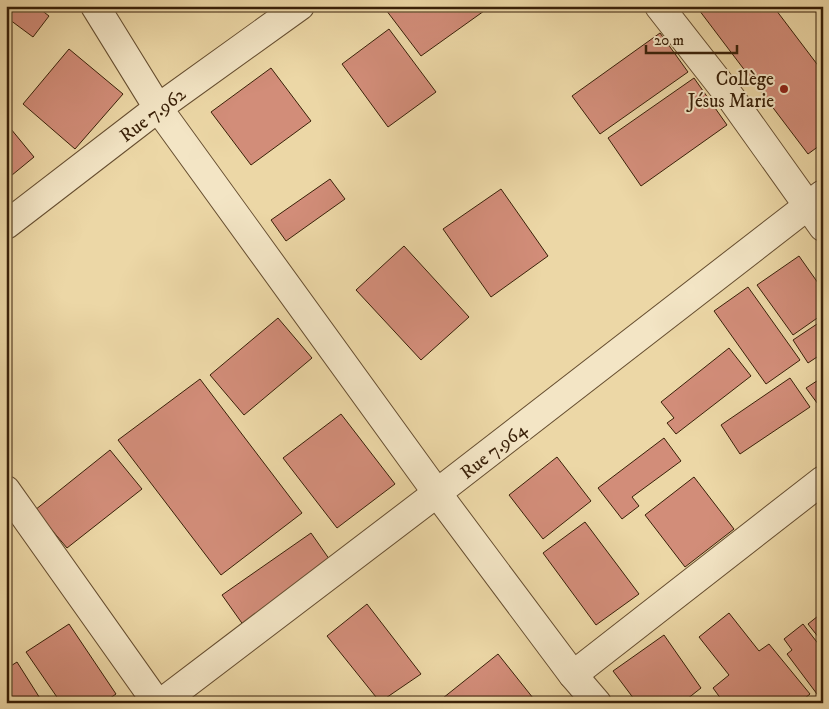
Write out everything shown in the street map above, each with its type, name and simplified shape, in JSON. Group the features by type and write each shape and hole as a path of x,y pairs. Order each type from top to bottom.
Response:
{"street":[{"path":"95,6 158,108 437,494 596,703"},
{"name":"Rue 7.962","path":"6,225 158,108 300,6"},
{"path":"659,6 818,209"},
{"name":"Rue 7.964","path":"161,703 818,209"},
{"path":"573,675 823,480"},
{"path":"6,490 157,703"}],"building":[{"path":"6,6 36,6 49,16 33,37 6,17"},
{"path":"383,6 480,6 484,11 421,56"},
{"name":"Collège Jésus Marie","path":"696,6 773,6 823,72 823,143 808,154"},
{"path":"389,29 436,92 388,127 342,64"},
{"path":"660,33 688,72 600,134 572,96"},
{"path":"69,49 123,94 75,149 23,104"},
{"path":"271,68 311,121 251,165 211,112"},
{"path":"694,78 727,125 641,186 608,138"},
{"path":"6,123 34,157 6,180"},
{"path":"330,179 345,199 286,241 271,220"},
{"path":"501,189 548,256 491,297 443,229"},
{"path":"404,246 469,317 421,360 356,290"},
{"path":"799,256 823,290 823,314 793,335 757,285"},
{"path":"748,287 800,360 766,384 714,311"},
{"path":"278,318 312,358 244,415 210,375"},
{"path":"823,320 823,353 808,363 793,340"},
{"path":"729,348 751,376 676,434 667,423 674,418 661,402"},
{"path":"823,377 823,411 806,388"},
{"path":"790,378 810,407 740,454 721,425"},
{"path":"200,379 302,513 221,575 118,440"},
{"path":"341,414 395,484 337,528 283,458"},
{"path":"664,438 681,461 632,497 639,506 622,519 598,488"},
{"path":"110,450 142,489 67,548 35,510"},
{"path":"557,457 591,501 543,539 509,495"},
{"path":"694,477 734,529 685,567 645,515"},
{"path":"585,522 639,594 596,625 543,553"},
{"path":"311,533 332,563 244,626 222,595"},
{"path":"367,604 421,674 380,702 327,636"},
{"path":"823,612 823,643 808,624"},
{"path":"729,613 759,651 769,644 810,694 799,703 724,703 713,688 729,675 699,637"},
{"path":"69,624 116,694 103,703 61,703 26,652"},
{"path":"803,624 823,650 823,702 787,654 792,650 784,639"},
{"path":"664,635 701,688 682,703 637,703 613,671"},
{"path":"498,654 537,703 447,703 443,698"},
{"path":"17,662 43,703 6,703 6,669"}],"place":[{"name":"Collège Jésus Marie","path":"784,89"}]}
